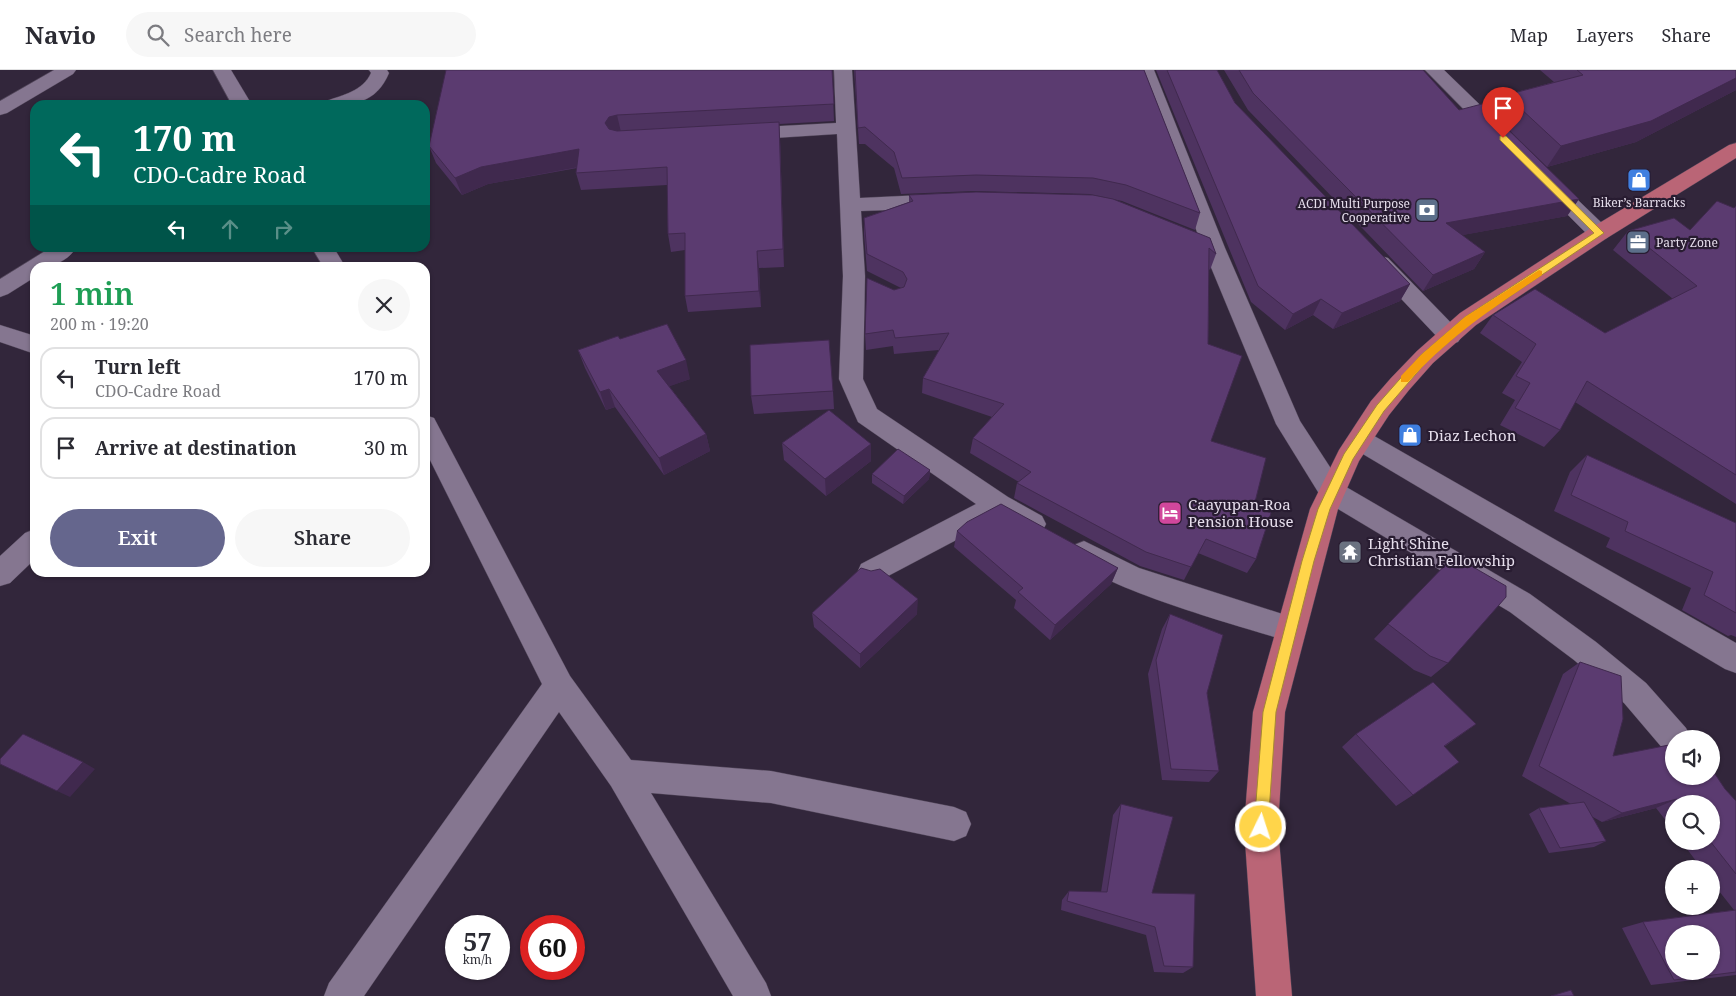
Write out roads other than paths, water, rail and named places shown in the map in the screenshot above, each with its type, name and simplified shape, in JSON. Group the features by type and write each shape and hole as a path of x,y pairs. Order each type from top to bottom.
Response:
{"main road":[{"path":"1274,996 1261,827 1269,712 1324,509 1348,457 1400,384 1425,357 1468,319 1599,233 1736,149"}],"street":[{"path":"0,109 67,70"},
{"path":"222,70 239,100"},
{"path":"348,100 362,95 371,88 380,74 378,70"},
{"path":"843,70 854,276 851,379 868,415 998,505 1131,578 1291,629"},
{"path":"1145,70 1214,248 1289,424 1332,492 1520,603 1585,651 1635,694 1667,730"},
{"path":"1434,70 1510,145"},
{"path":"729,134 846,128"},
{"path":"1530,165 1599,233"},
{"path":"851,205 965,201"},
{"path":"1189,237 1214,248"},
{"path":"1368,250 1450,336"},
{"path":"42,262 58,252"},
{"path":"0,289 30,270"},
{"path":"854,276 878,288"},
{"path":"0,333 30,343"},
{"path":"430,435 559,686 622,775 753,996"},
{"path":"1360,440 1736,659"},
{"path":"871,573 998,505"},
{"path":"0,574 30,546"},
{"path":"342,996 559,686"},
{"path":"622,775 771,787 954,824"}],"place":[{"name":"Biker’s Barracks","path":"1639,180"},
{"name":"ACDI Multi Purpose Cooperative","path":"1427,210"},
{"name":"Party Zone","path":"1638,242"},
{"name":"Diaz Lechon","path":"1410,435"},
{"name":"Caayupan-Roa Pension House","path":"1170,513"},
{"name":"Light Shine Christian Fellowship","path":"1350,552"}]}
